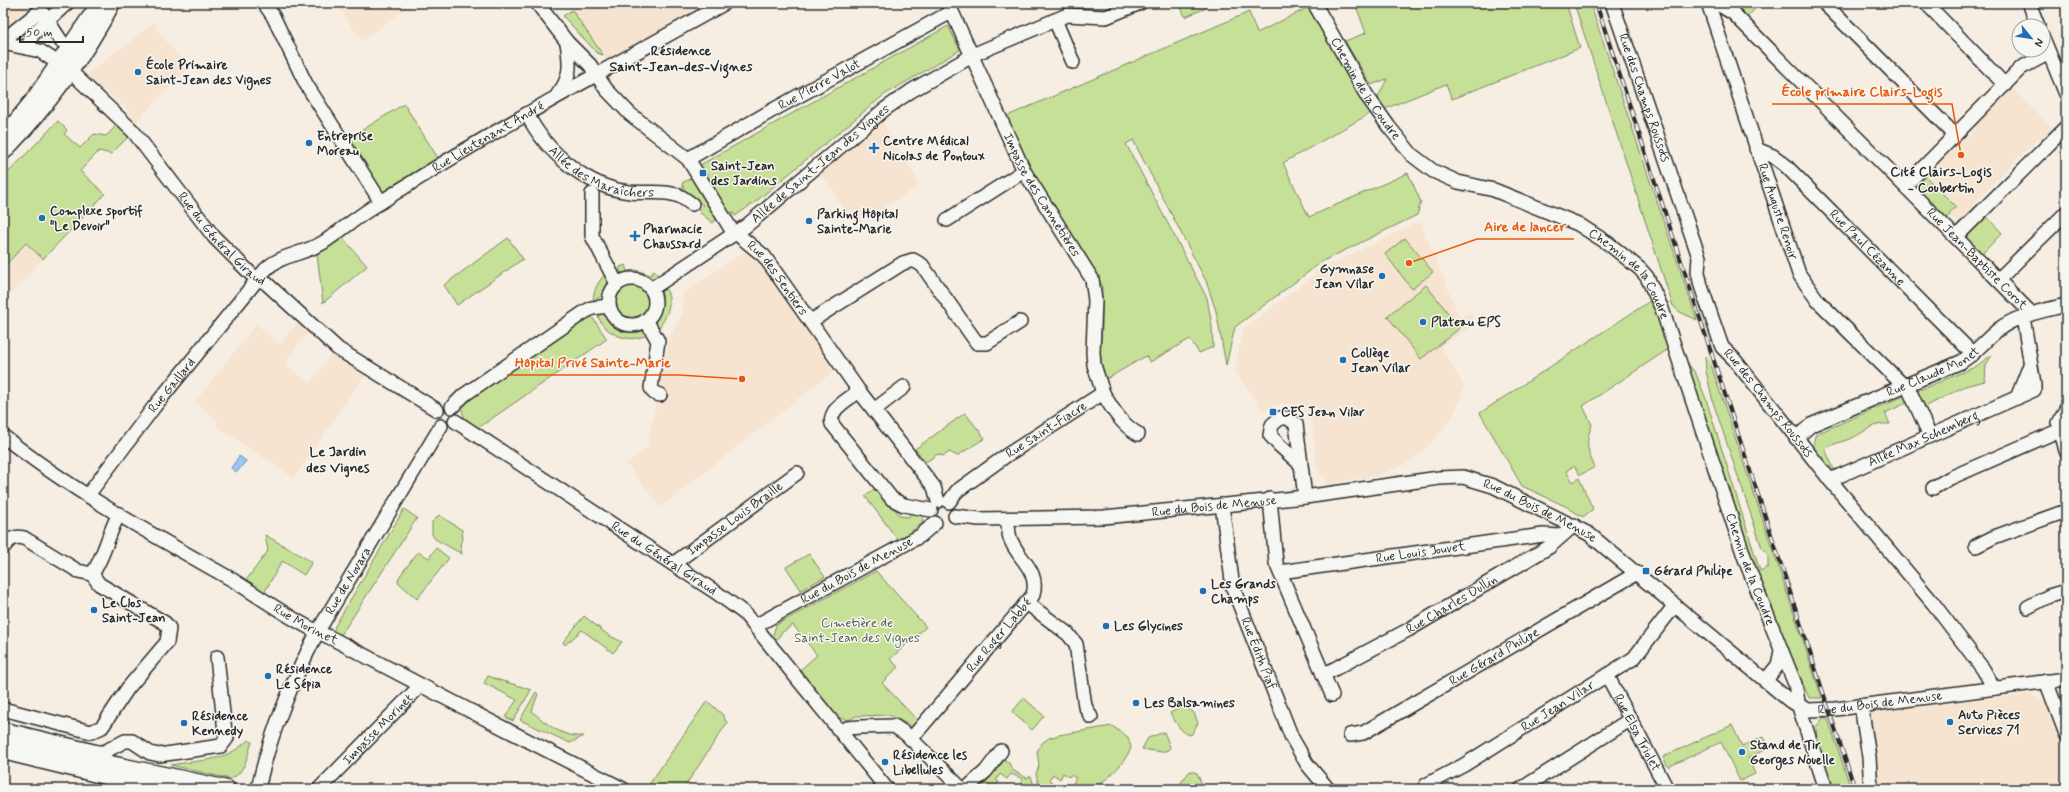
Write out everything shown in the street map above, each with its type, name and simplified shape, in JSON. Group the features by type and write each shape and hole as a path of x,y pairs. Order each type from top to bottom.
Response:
{"main road":[{"path":"3,152 31,122 65,67 100,3"},
{"path":"3,138 65,67 112,3"},
{"path":"3,739 87,760 164,774 227,789"},
{"path":"3,751 152,787 168,789"}],"street":[{"path":"41,11 66,3"},
{"path":"264,3 273,16 306,84 381,202"},
{"name":"Rue des Sentiers","path":"537,3 567,42 597,74 606,89 630,114 688,159 727,224 735,233 760,252 811,321 859,391 934,487 939,504"},
{"name":"Rue Lieutenant André","path":"258,278 276,261 298,254 322,243 381,202 527,114 725,3"},
{"name":"Allée de Saint-Jean des Vignes","path":"651,289 735,233 885,109 972,56 1067,15 1106,17 1140,3"},
{"name":"Chemin de la Coudre","path":"1314,3 1367,96 1401,142 1417,159 1433,171 1458,182 1494,190 1578,224 1608,244 1647,276 1662,309 1746,562 1795,684 1799,707 1826,789"},
{"name":"Rue des Champs Roussots","path":"1612,3 1699,257 1698,272 1701,286 1722,347 1734,359 1830,480 1933,603 1984,669 1994,688"},
{"name":"Rue Auguste Renoir","path":"1708,3 1794,263 1805,284 1818,301 1905,386"},
{"name":"Rue Jean-Baptiste Corot","path":"1716,3 1733,14 1956,237 2027,309 2026,316"},
{"path":"1824,3 1956,135"},
{"path":"1926,3 2006,84"},
{"path":"2029,3 2035,18"},
{"name":"Impasse des Cannetières","path":"950,8 1024,171 1092,279 1096,300 1093,352 1094,365 1103,393"},
{"name":"Rue Pierre Valot","path":"688,159 950,8"},
{"path":"41,11 61,41"},
{"path":"28,48 41,11"},
{"name":"Rue du Général Giraud","path":"41,11 12,33 4,43 46,53 65,67 133,131 214,237 252,275 258,278 338,349 437,410"},
{"path":"1055,20 1073,62"},
{"path":"555,98 565,85 569,76 570,64 567,42"},
{"path":"1905,186 2006,84 2028,63 2038,58"},
{"path":"2051,58 2066,94"},
{"name":"Allée des Maraîchers","path":"527,114 535,129 554,150 574,169 596,183 632,193 676,194 692,204"},
{"path":"1956,237 2066,127"},
{"name":"Rue Paul Cézanne","path":"1756,149 1773,156 1785,165 1973,354"},
{"path":"947,220 1024,171"},
{"path":"592,194 590,212 592,236 617,284"},
{"path":"1998,280 2066,213"},
{"path":"811,321 903,263 913,260 922,265 974,348 987,343 1020,322"},
{"name":"Rue Gaillard","path":"88,495 154,407 258,278"},
{"path":"631,278 639,280 651,289 655,302 651,315 646,320 639,324 623,324 616,320 609,306 610,294 617,284 631,278"},
{"name":"Rue Claude Monet","path":"1796,438 1810,425 1961,362 1973,354 1997,331 2015,319 2066,305"},
{"path":"452,407 464,395 583,313 592,308 609,306"},
{"name":"Allée Max Schemberg","path":"1830,480 2017,398 2030,365 2026,316"},
{"path":"646,320 658,341 651,388 654,393 660,394"},
{"path":"1905,386 1930,436"},
{"path":"874,410 904,387"},
{"path":"859,391 833,411 831,420 832,424 892,499 904,504 939,504 955,509 955,516 949,524 944,526 935,523 932,519 939,504"},
{"path":"1103,393 1116,415 1129,429 1138,434"},
{"name":"Rue Saint-Fiacre","path":"939,504 1009,454 1103,393"},
{"path":"442,406 452,407 456,415 455,421 450,426 441,426 435,417 437,410 442,406"},
{"path":"2066,409 2060,418 2060,430 2066,451"},
{"name":"Rue du Général Giraud","path":"455,421 731,602 755,626 887,789"},
{"name":"Rue de Novara","path":"258,789 267,750 280,712 318,631 441,426"},
{"path":"1933,488 1950,478 2060,430"},
{"name":"Rue Morinet","path":"3,436 35,462 171,546 230,579 310,628 420,686 623,789"},
{"path":"1299,463 1305,497"},
{"name":"Impasse Louis Braille","path":"673,564 797,473"},
{"name":"Rue du Bois de Menuse","path":"955,516 979,519 1104,517 1305,497 1439,478 1463,477 1493,486 1574,525 1589,534 1799,707 1816,711 2066,679"},
{"path":"1270,500 1274,556 1332,695"},
{"name":"Rue Édith Piaf","path":"1222,505 1233,588 1292,738 1307,764 1328,789"},
{"path":"1976,546 1994,537 2066,511"},
{"path":"92,574 98,566 112,528 119,514"},
{"name":"Rue Roger Labbé","path":"911,739 1027,603 1035,588 1033,573 1010,538 1008,518"},
{"name":"Rue du Bois de Menuse","path":"755,626 920,536 935,523"},
{"name":"Rue Charles Dullin","path":"1323,675 1422,622 1549,547 1574,525"},
{"name":"Rue Louis Jouvet","path":"1280,572 1543,535 1561,536"},
{"path":"3,548 15,537 24,538 78,571 92,574 99,584 165,623 169,628 167,642 128,688 102,727 97,730 91,732 3,708"},
{"name":"Rue Gérard Philipe","path":"1350,735 1363,733 1637,574"},
{"path":"2028,607 2049,596 2066,591"},
{"path":"1027,603 1068,634 1076,644 1085,706 1091,717"},
{"name":"Rue Jean Vilar","path":"1424,789 1426,785 1464,765 1640,653 1675,605"},
{"path":"1766,680 1778,665 1781,651"},
{"path":"3,729 98,752 104,752 125,741 132,741 150,753 159,755 221,746 227,738 225,732 217,657"},
{"path":"1776,688 1790,671"},
{"name":"Rue Elsa Triolet","path":"1607,675 1667,789"},
{"path":"2046,681 2066,734"},
{"name":"Impasse Morinet","path":"319,789 420,686"},
{"path":"1861,706 1869,758 1871,789"},
{"path":"1521,789 1631,719"},
{"path":"842,732 847,728 888,725 900,730 962,789"},
{"path":"966,789 986,771 1001,751"}],"shaded area":[{"path":"3,3 29,3 32,7 3,32"},
{"path":"335,3 413,3 362,41"},
{"path":"567,3 711,3 608,63"},
{"name":"École Primaire Saint-Jean des Vignes","path":"155,22 157,24 155,28 189,68 135,123 132,120 134,117 121,104 102,87 95,87 85,76"},
{"path":"2011,87 2053,129 2041,141 2038,139 2014,162 1973,204 1976,208 1959,224 1950,216 1946,220 1915,183 1944,154 1947,156 1976,128 1973,125"},
{"name":"Centre Médical Nicolas de Pontoux","path":"882,121 920,185 855,226 830,186 819,174"},
{"name":"Collège Jean Vilar","path":"1420,221 1460,318 1471,312 1475,324 1441,346 1464,386 1459,403 1453,416 1439,435 1424,450 1406,464 1380,475 1329,484 1317,468 1312,423 1304,411 1297,406 1287,404 1279,404 1266,410 1262,409 1235,373 1242,330 1323,268"},
{"path":"26,243 43,259 3,302 3,269"},
{"path":"748,249 774,278 835,370 660,507 627,464 647,447 669,338 683,313 683,294"},
{"path":"300,320 310,330 284,364 310,383 333,352 366,373 294,478 216,426 219,422 195,402 256,324 280,344"},
{"path":"2030,694 2046,702 2062,696 2066,710 2066,789 1875,789 1865,713"}],"green space":[{"path":"1204,3 1206,8 1185,17 1180,4"},
{"path":"1355,3 1566,3 1580,48 1452,99 1446,84 1382,110 1378,97 1387,79 1371,85 1345,41 1366,33"},
{"path":"1574,3 1590,3 1697,320 1680,312 1673,306"},
{"path":"1731,3 1761,3 1746,18"},
{"path":"1309,7 1371,113 1283,163 1309,217 1408,173 1421,202 1417,215 1323,261 1235,327 1226,365 1216,311 1206,281 1133,140 1126,144 1207,298 1212,326 1213,347 1199,353 1190,339 1150,362 1146,356 1108,378 1104,378 1100,354 1102,327 1102,285 1086,256 1028,166 1005,117 1249,12 1257,33"},
{"path":"572,10 603,55 597,53 563,16"},
{"path":"948,26 960,50 884,95 754,203 735,216 733,212 729,213 700,165"},
{"path":"404,104 438,158 434,164 388,192 382,192 348,139"},
{"name":"Complexe sportif \"Le Devoir\"","path":"58,121 67,130 64,134 80,148 94,134 106,136 118,124 130,135 111,154 99,151 80,171 105,194 43,259 26,243 3,268 3,175 5,176"},
{"path":"1924,175 1956,207 1949,213 1950,215 1946,220 1916,190 1915,183"},
{"path":"691,178 716,219 713,223 699,212 703,205 685,192 682,183"},
{"path":"1985,215 2002,233 1981,255 1967,242 1967,234"},
{"path":"343,238 367,266 323,303 317,254"},
{"path":"508,238 523,259 457,305 444,285"},
{"path":"1405,238 1433,272 1412,289 1385,254"},
{"path":"625,265 627,271 636,270 651,275 654,270 659,277 656,280 620,272 620,267"},
{"path":"607,272 610,284 609,287 603,294 593,301 594,292 597,285"},
{"path":"636,285 645,290 649,296 649,310 645,316 636,321 628,321 619,316 615,310 614,299 619,290 625,286"},
{"name":"Plateau EPS","path":"1426,285 1460,328 1421,359 1387,316"},
{"path":"665,288 668,293 669,304 667,314 658,329 653,322 662,299 661,290"},
{"path":"1653,299 1670,348 1583,406 1592,425 1588,436 1588,446 1590,456 1595,467 1580,475 1574,466 1566,471 1573,482 1579,478 1593,509 1583,517 1565,506 1522,486 1480,413"},
{"path":"597,311 607,314 614,323 626,330 642,330 646,335 639,338 631,338 616,335 603,325"},
{"path":"590,314 607,339 478,428 465,420 461,407 463,401"},
{"path":"1992,355 1986,365 1985,381 1965,386 1923,408 1915,392 1975,367"},
{"path":"1705,356 1710,362 1822,698 1809,698 1750,560 1686,361 1696,374 1706,399 1760,571 1768,567 1768,555 1762,548 1713,402 1706,371"},
{"path":"1906,395 1909,402 1885,413 1890,424 1879,424 1852,438 1825,449 1836,474 1834,474 1818,456 1814,445 1816,434"},
{"path":"965,413 985,438 957,456 950,452 943,456 938,454 926,462 915,449"},
{"path":"878,486 900,516 909,517 911,510 924,513 922,524 898,540 865,496"},
{"path":"404,509 417,518 339,638 333,633 335,626"},
{"path":"439,515 462,530 463,540 460,543 462,554 435,539 432,534 432,522"},
{"path":"265,535 312,562 304,575 282,561 264,593 244,583 268,551"},
{"path":"436,548 449,558 417,599 398,582 399,577 418,552 429,558"},
{"path":"809,554 825,577 801,590 786,567"},
{"name":"Cimetière de Saint-Jean des Vignes","path":"876,571 926,627 890,659 898,667 882,683 918,721 913,727 889,715 856,716 849,720 837,717 799,671 817,655 793,625 781,633 775,643 772,638 776,625"},
{"path":"584,616 608,635 622,642 613,653 582,630 565,645 563,642"},
{"path":"488,676 531,690 513,721 505,717 517,700 484,683"},
{"path":"536,692 538,694 532,711 555,729 569,735 584,736 570,743 520,720"},
{"path":"1024,698 1044,716 1032,730 1012,712"},
{"path":"707,701 722,714 727,723 683,789 646,789"},
{"path":"1187,707 1194,713 1198,723 1191,735 1181,730 1170,713 1180,708"},
{"path":"1824,717 1828,719 1851,789 1833,789 1817,741 1816,727"},
{"name":"Stand de Tir Georges Nouelle","path":"1732,725 1742,746 1763,737 1768,748 1748,758 1755,774 1740,781 1721,742 1668,767 1663,757"},
{"path":"1112,726 1128,737 1131,748 1123,761 1110,775 1096,786 1088,789 1081,789 1073,783 1076,778 1071,775 1069,777 1063,773 1060,779 1053,774 1049,780 1054,784 1051,789 1040,789 1036,774 1039,766 1037,751 1042,743 1049,738 1059,735"},
{"path":"1164,732 1170,747 1168,750 1162,752 1142,749 1148,738"},
{"path":"248,740 252,742 245,764 235,777 230,779 171,765 212,759 230,753"},
{"path":"1005,760 1009,763 1012,770 1027,778 1031,776 1035,789 1024,789 1020,785 1023,779 1011,774 1007,779 1000,774 996,780 999,782 995,788 997,789 980,789"},
{"path":"1190,771 1197,773 1204,789 1176,789"}],"water":[{"path":"239,456 246,461 237,472 231,468"}],"railway":[{"path":"1596,3 1855,789"}],"place":[{"name":"École Primaire Saint-Jean des Vignes","path":"138,72"},
{"name":"Entreprise Moreau","path":"309,143"},
{"name":"Centre Médical Nicolas de Pontoux","path":"874,148"},
{"name":"École primaire Clairs-Logis","path":"1961,155"},
{"name":"Saint-Jean des Jardins","path":"703,173"},
{"name":"Complexe sportif \"Le Devoir\"","path":"42,218"},
{"name":"Parking Hôpital Sainte-Marie","path":"809,221"},
{"name":"Pharmacie Chaussard","path":"635,236"},
{"name":"Aire de lancer","path":"1409,263"},
{"name":"Gymnase Jean Vilar","path":"1382,276"},
{"name":"Plateau EPS","path":"1423,322"},
{"name":"Collège Jean Vilar","path":"1343,360"},
{"name":"Hôpital Privé Sainte-Marie","path":"742,379"},
{"name":"CES Jean Vilar","path":"1273,412"},
{"name":"Gérard Philipe","path":"1646,571"},
{"name":"Les Grands Champs","path":"1203,591"},
{"name":"Le Clos Saint-Jean","path":"94,610"},
{"name":"Les Glycines","path":"1106,626"},
{"name":"Résidence Le Sépia","path":"268,676"},
{"name":"Les Balsamines","path":"1136,703"},
{"name":"Auto Pièces Services 71","path":"1950,722"},
{"name":"Résidence Kennedy","path":"184,723"},
{"name":"Stand de Tir Georges Nouelle","path":"1742,752"},
{"name":"Résidence les Libellules","path":"885,762"}],"district":[{"name":"Résidence Saint-Jean-des-Vignes","path":"681,60"},
{"name":"Cité Clairs-Logis - Coubertin","path":"1941,180"},
{"name":"Le Jardin des Vignes","path":"338,460"}]}
